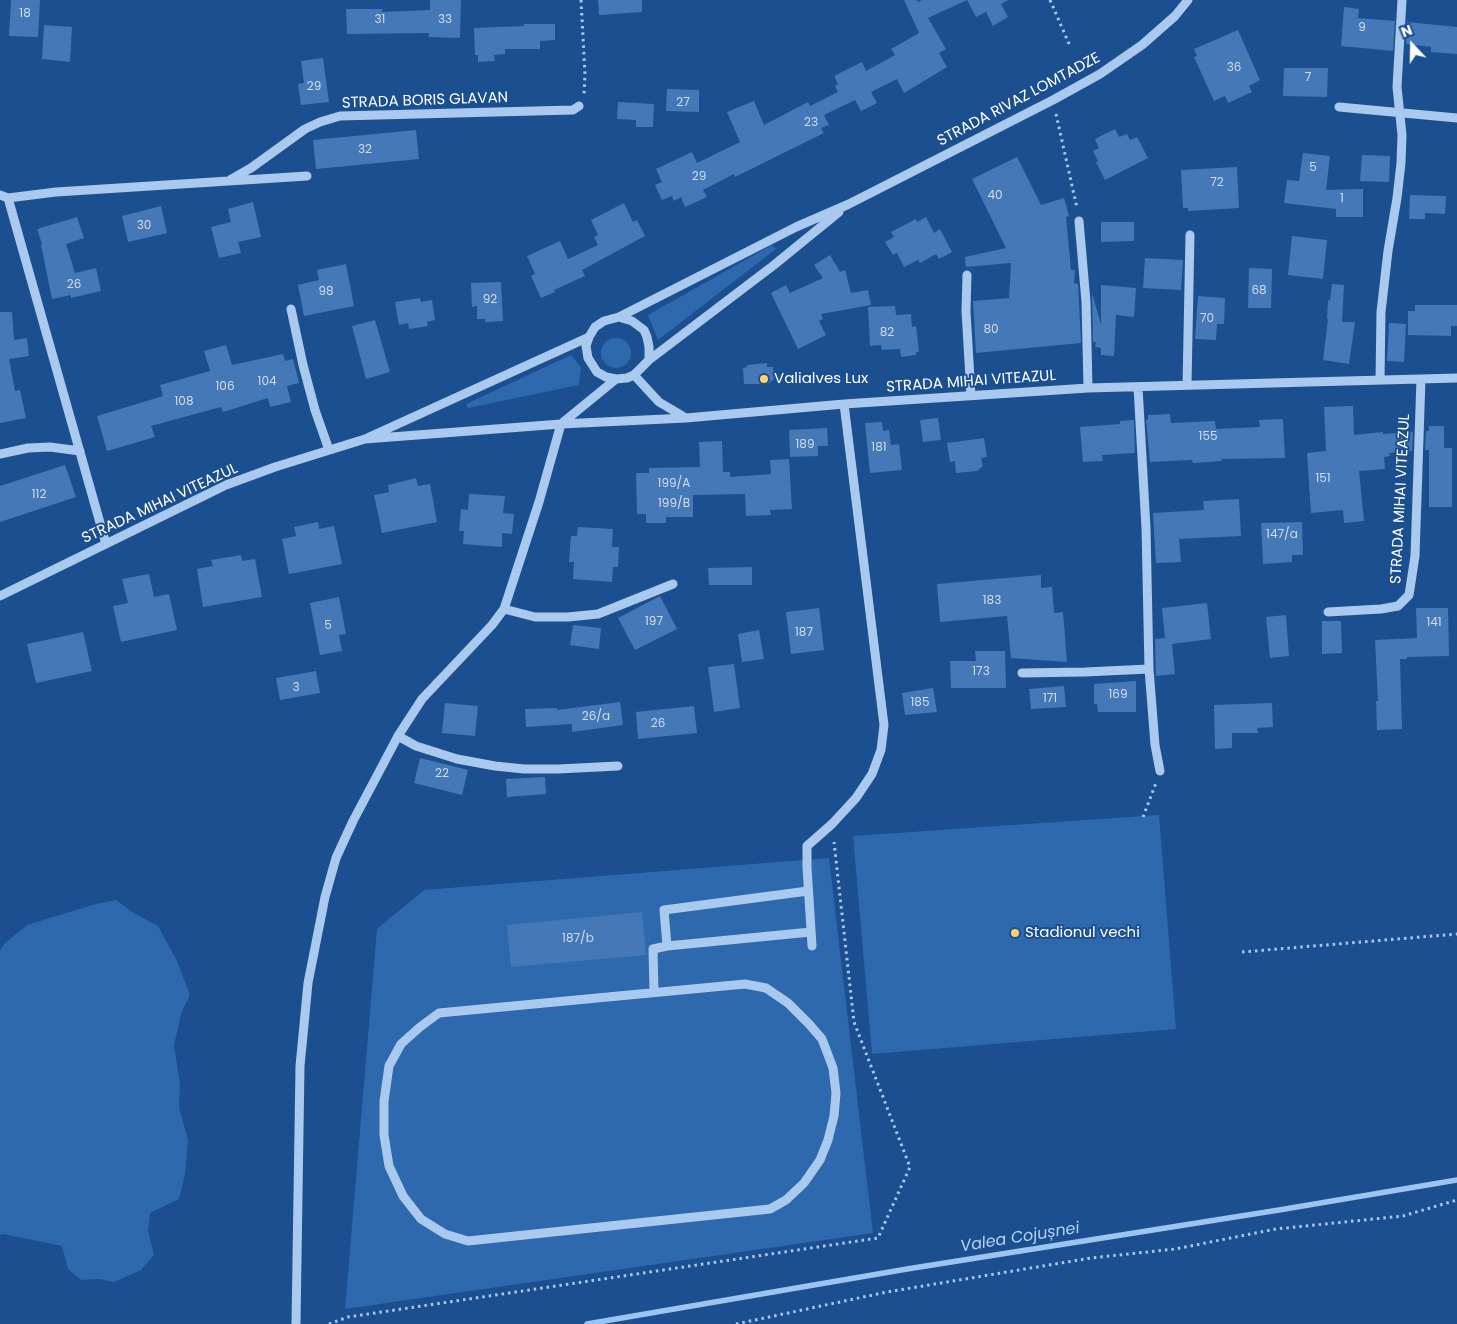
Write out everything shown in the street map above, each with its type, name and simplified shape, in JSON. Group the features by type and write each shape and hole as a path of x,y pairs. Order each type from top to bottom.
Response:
{"street":[{"name":"STRADA RIVAZ LOMTADZE","path":"619,317 796,227 850,204 1100,74 1142,45 1175,16 1188,0"},
{"path":"1380,380 1381,312 1401,163 1402,134 1397,87 1402,0"},
{"name":"STRADA BORIS GLAVAN","path":"230,180 252,168 305,129 340,116 573,110 578,106"},
{"path":"1339,107 1457,118"},
{"name":"STRADA BORIS GLAVAN","path":"4,197 307,176"},
{"path":"4,197 106,544"},
{"name":"STRADA RIVAZ LOMTADZE","path":"649,360 774,265 850,204"},
{"path":"1079,221 1086,302 1088,388"},
{"path":"1187,385 1190,236"},
{"path":"967,275 966,311 971,396"},
{"path":"291,309 315,410 329,450"},
{"path":"619,317 632,321 644,330 649,347 649,360 634,375 616,379 606,377 597,372 588,358 586,346 595,327 604,321 619,317"},
{"name":"STRADA MIHAI VITEAZUL","path":"0,596 226,485 364,439 589,337"},
{"path":"634,375 659,402 686,418"},
{"name":"STRADA MIHAI VITEAZUL","path":"364,439 561,424 686,418 844,404 1088,388 1457,378"},
{"path":"296,1324 300,1066 308,983 325,897 336,858 352,821 398,736 422,699 492,625 504,609 539,502 561,424 616,379"},
{"name":"STRADA MIHAI VITEAZUL","path":"1328,612 1381,609 1398,606 1409,595 1415,556 1421,379"},
{"path":"1138,386 1146,528 1149,669 1155,745 1160,771"},
{"path":"812,946 807,846 832,824 856,798 872,774 882,750 884,726 844,404"},
{"path":"0,454 28,448 50,447 80,451"},
{"path":"504,609 535,617 568,617 598,614 673,584"},
{"path":"1022,673 1149,669"},
{"path":"398,736 416,746 457,759 495,766 524,769 618,766"},
{"path":"667,946 664,910 808,891"},
{"path":"654,992 653,949 811,932"},
{"path":"745,984 766,988 788,1003 822,1039 833,1068 836,1093 834,1116 828,1140 820,1160 804,1183 786,1200 770,1209 468,1241 445,1234 421,1219 403,1196 390,1166 384,1135 384,1101 388,1066 401,1044 439,1013 654,992 745,984"}],"path":[{"path":"578,106 583,99 585,88 580,0"},
{"path":"1050,0 1070,46"},
{"path":"1053,100 1079,221"},
{"path":"1143,817 1160,771"},
{"path":"329,1324 348,1317 878,1238 910,1167 854,1022 832,824"},
{"path":"1242,952 1457,934"},
{"path":"736,1324 887,1292 1090,1258 1175,1249 1276,1229 1403,1216 1457,1200"}],"shaded area":[{"path":"772,245 776,249 658,340 648,315"},
{"path":"616,338 627,342 631,353 627,364 616,368 605,364 601,353 605,342"},
{"path":"571,355 581,367 579,385 468,408 466,404"},
{"name":"Stadionul vechi","path":"1159,815 1176,1029 872,1054 853,836"},
{"path":"829,858 873,1233 345,1309 377,929 424,890"},
{"path":"116,900 132,912 158,926 177,961 190,995 182,1011 174,1045 180,1084 179,1107 188,1140 185,1175 179,1199 150,1213 148,1231 154,1255 141,1270 114,1282 99,1279 81,1280 68,1269 62,1246 3,1234 0,1235 0,951 4,944 27,925 96,904"}],"building":[{"path":"11,0 40,0 38,37 9,36"},
{"path":"430,0 461,0 460,38 429,37 429,33 347,34 346,9 382,9 382,12 430,10"},
{"path":"598,0 642,0 642,12 599,15"},
{"path":"904,0 917,0 918,2 922,0 967,0 928,18 946,49 939,53 947,67 904,93 897,79 871,92 877,103 861,111 855,100 824,115 829,125 821,128 824,133 735,177 734,174 703,190 707,197 685,207 681,197 674,201 672,196 662,200 655,185 662,182 656,169 692,152 697,163 740,142 727,112 754,101 764,125 808,102 810,106 838,92 835,86 838,84 834,76 862,62 866,71 895,55 891,49 919,33"},
{"path":"967,0 1008,0 1001,4 1008,17 993,26 986,12 976,17"},
{"path":"1344,7 1359,9 1358,18 1395,21 1393,51 1341,46"},
{"path":"1407,22 1457,27 1457,54 1431,52 1431,47 1406,44"},
{"path":"524,24 555,24 555,40 540,41 540,49 505,49 505,54 494,55 495,61 478,62 478,55 475,55 474,28 524,26"},
{"path":"44,25 72,27 70,62 42,59"},
{"path":"1238,30 1260,80 1249,86 1252,92 1228,103 1225,96 1214,101 1194,57 1197,56 1194,49"},
{"path":"323,58 329,102 301,105 298,84 304,83 301,61"},
{"path":"1284,68 1328,68 1327,97 1283,96"},
{"path":"667,89 699,90 699,112 666,111"},
{"path":"618,102 654,104 653,127 636,127 636,120 617,119"},
{"path":"1115,129 1119,137 1127,134 1130,140 1137,137 1148,158 1105,180 1093,151 1099,148 1095,139"},
{"path":"416,130 419,159 316,169 313,140"},
{"path":"1303,153 1330,156 1326,190 1363,189 1363,217 1336,217 1336,209 1284,203 1287,180 1299,181"},
{"path":"1362,155 1390,156 1389,182 1360,181"},
{"path":"1017,157 1041,205 1064,198 1069,216 1066,217 1071,270 1075,270 1074,283 1078,284 1081,343 976,353 973,301 1009,298 1011,263 966,267 965,257 1006,248 972,179"},
{"path":"1237,167 1239,208 1188,211 1188,208 1183,208 1181,170"},
{"path":"1410,195 1446,196 1445,214 1425,213 1425,219 1409,219"},
{"path":"253,202 261,237 238,242 241,253 219,258 211,227 231,222 228,209"},
{"path":"624,203 633,222 637,220 645,236 582,270 585,276 541,298 531,276 535,274 527,256 560,241 568,259 598,245 594,237 598,235 591,220"},
{"path":"161,206 167,233 128,242 122,216"},
{"path":"77,217 84,238 66,244 75,273 96,268 101,291 71,298 71,295 52,299 42,244 37,229"},
{"path":"926,217 934,233 940,229 952,252 939,259 936,254 920,263 918,260 904,267 897,253 893,255 885,242 894,237 891,232 916,219 917,222"},
{"path":"1101,222 1134,222 1134,241 1101,242"},
{"path":"1292,236 1327,240 1323,279 1288,275"},
{"path":"830,255 840,272 845,270 851,293 868,290 871,305 821,314 823,319 819,321 826,335 798,349 771,293 786,285 790,293 823,278 814,265"},
{"path":"1145,258 1183,260 1181,290 1143,288"},
{"path":"346,264 354,306 304,316 298,285 319,280 317,270"},
{"path":"1249,268 1272,269 1271,308 1248,308"},
{"path":"501,282 503,321 485,322 485,319 477,319 477,306 472,307 471,283"},
{"path":"1332,284 1344,285 1342,322 1355,322 1349,364 1323,360 1328,319 1328,300 1330,301"},
{"path":"1101,285 1136,288 1134,317 1116,315 1114,356 1101,355 1101,348 1095,347 1096,342 1093,342 1092,293 1101,325"},
{"path":"1198,296 1225,298 1224,324 1217,324 1216,340 1195,339"},
{"path":"420,298 421,302 432,300 435,320 427,322 428,326 409,329 408,323 399,325 395,302"},
{"path":"1415,305 1457,305 1457,326 1451,326 1451,336 1408,335 1408,311 1415,311"},
{"path":"895,306 896,315 911,314 912,327 916,326 919,352 916,352 916,355 901,357 900,349 882,350 881,345 870,346 868,307"},
{"path":"0,312 12,312 14,340 27,338 29,356 9,359 15,391 20,390 26,418 0,423"},
{"path":"375,320 390,372 366,379 352,326"},
{"path":"1389,323 1406,324 1404,362 1387,361"},
{"path":"226,345 232,365 283,354 285,361 293,359 299,383 287,386 291,402 270,407 268,398 223,412 221,407 151,426 155,437 107,451 97,416 163,396 160,385 210,371 204,351"},
{"path":"767,363 767,367 773,367 774,379 768,384 744,384 743,368 747,367 747,365"},
{"path":"1353,406 1354,435 1383,432 1383,434 1413,432 1412,451 1389,453 1390,456 1384,457 1385,469 1359,471 1364,521 1344,523 1343,510 1311,513 1307,453 1326,451 1324,407"},
{"path":"1170,414 1171,423 1215,421 1216,429 1260,427 1259,420 1283,419 1285,458 1221,459 1222,461 1193,463 1192,460 1150,462 1146,420 1148,415"},
{"path":"938,418 941,440 923,442 920,420"},
{"path":"1134,420 1135,453 1102,455 1103,461 1083,462 1080,427 1120,424 1120,421"},
{"path":"882,422 883,431 889,430 891,445 899,444 902,470 870,473 865,423"},
{"path":"1429,426 1444,426 1444,448 1452,448 1452,507 1429,507 1429,450 1425,450 1426,431 1429,431"},
{"path":"827,428 828,446 818,446 818,456 790,457 789,430"},
{"path":"984,438 987,457 981,458 983,466 977,471 956,473 955,461 950,462 947,443"},
{"path":"722,441 723,472 730,472 730,477 771,474 770,460 789,459 792,509 770,510 771,515 746,516 745,494 693,495 693,517 666,517 666,523 646,523 646,514 637,514 636,473 649,473 649,468 700,467 699,442"},
{"path":"65,465 76,497 0,522 0,486"},
{"path":"416,478 418,486 430,484 437,522 382,533 374,495 389,492 388,485"},
{"path":"469,494 505,496 503,513 514,514 512,534 502,533 502,547 463,544 464,531 459,531 461,509 468,510"},
{"path":"1239,499 1241,536 1179,539 1181,562 1156,563 1153,513 1204,510 1203,501"},
{"path":"318,522 319,529 334,526 342,564 289,574 282,539 296,536 294,527"},
{"path":"1302,522 1303,555 1292,555 1292,562 1263,564 1261,523"},
{"path":"578,527 613,529 612,547 619,547 618,567 613,567 612,582 573,579 574,562 569,562 571,536 577,536"},
{"path":"241,555 242,561 255,559 262,597 203,607 197,569 213,566 211,560"},
{"path":"752,567 752,585 709,585 708,568"},
{"path":"149,574 154,597 169,594 177,630 121,642 113,606 128,603 122,579"},
{"path":"1041,575 1041,588 1052,587 1054,613 1063,612 1067,662 1011,658 1007,616 940,622 937,584"},
{"path":"660,596 677,629 635,650 618,618"},
{"path":"339,597 346,634 339,635 342,651 320,655 310,603"},
{"path":"1207,603 1211,639 1172,644 1175,674 1156,676 1155,639 1165,638 1162,608"},
{"path":"819,608 824,650 791,654 786,612"},
{"path":"1416,608 1448,608 1449,656 1407,657 1407,659 1400,659 1402,729 1377,730 1376,701 1378,701 1375,640 1417,638"},
{"path":"1286,615 1289,656 1270,658 1266,617"},
{"path":"1322,621 1341,621 1342,653 1322,654"},
{"path":"573,625 601,628 599,649 570,645"},
{"path":"759,630 764,659 742,662 738,634"},
{"path":"83,632 92,671 36,683 27,644"},
{"path":"975,651 1005,651 1006,688 951,688 950,661 976,661"},
{"path":"734,664 740,708 714,712 708,667"},
{"path":"316,671 320,693 280,700 276,678"},
{"path":"1136,681 1136,712 1098,712 1097,704 1094,704 1094,684"},
{"path":"1064,686 1066,707 1031,709 1029,689"},
{"path":"933,688 937,712 905,715 902,693"},
{"path":"620,702 623,725 572,732 572,724 526,727 525,709 557,708 557,710"},
{"path":"445,703 478,706 475,736 442,733"},
{"path":"1272,703 1273,727 1257,728 1258,733 1232,733 1232,748 1215,749 1214,705"},
{"path":"694,706 697,733 638,739 636,712"},
{"path":"420,758 468,770 462,795 414,783"},
{"path":"545,777 546,794 507,797 506,779"},
{"path":"642,912 646,955 511,967 507,925"}],"waterway":[{"name":"Valea Cojușnei","path":"587,1324 907,1269 1457,1180"}],"place":[{"name":"Valialves Lux","path":"764,379"},
{"name":"Stadionul vechi","path":"1015,933"}]}
